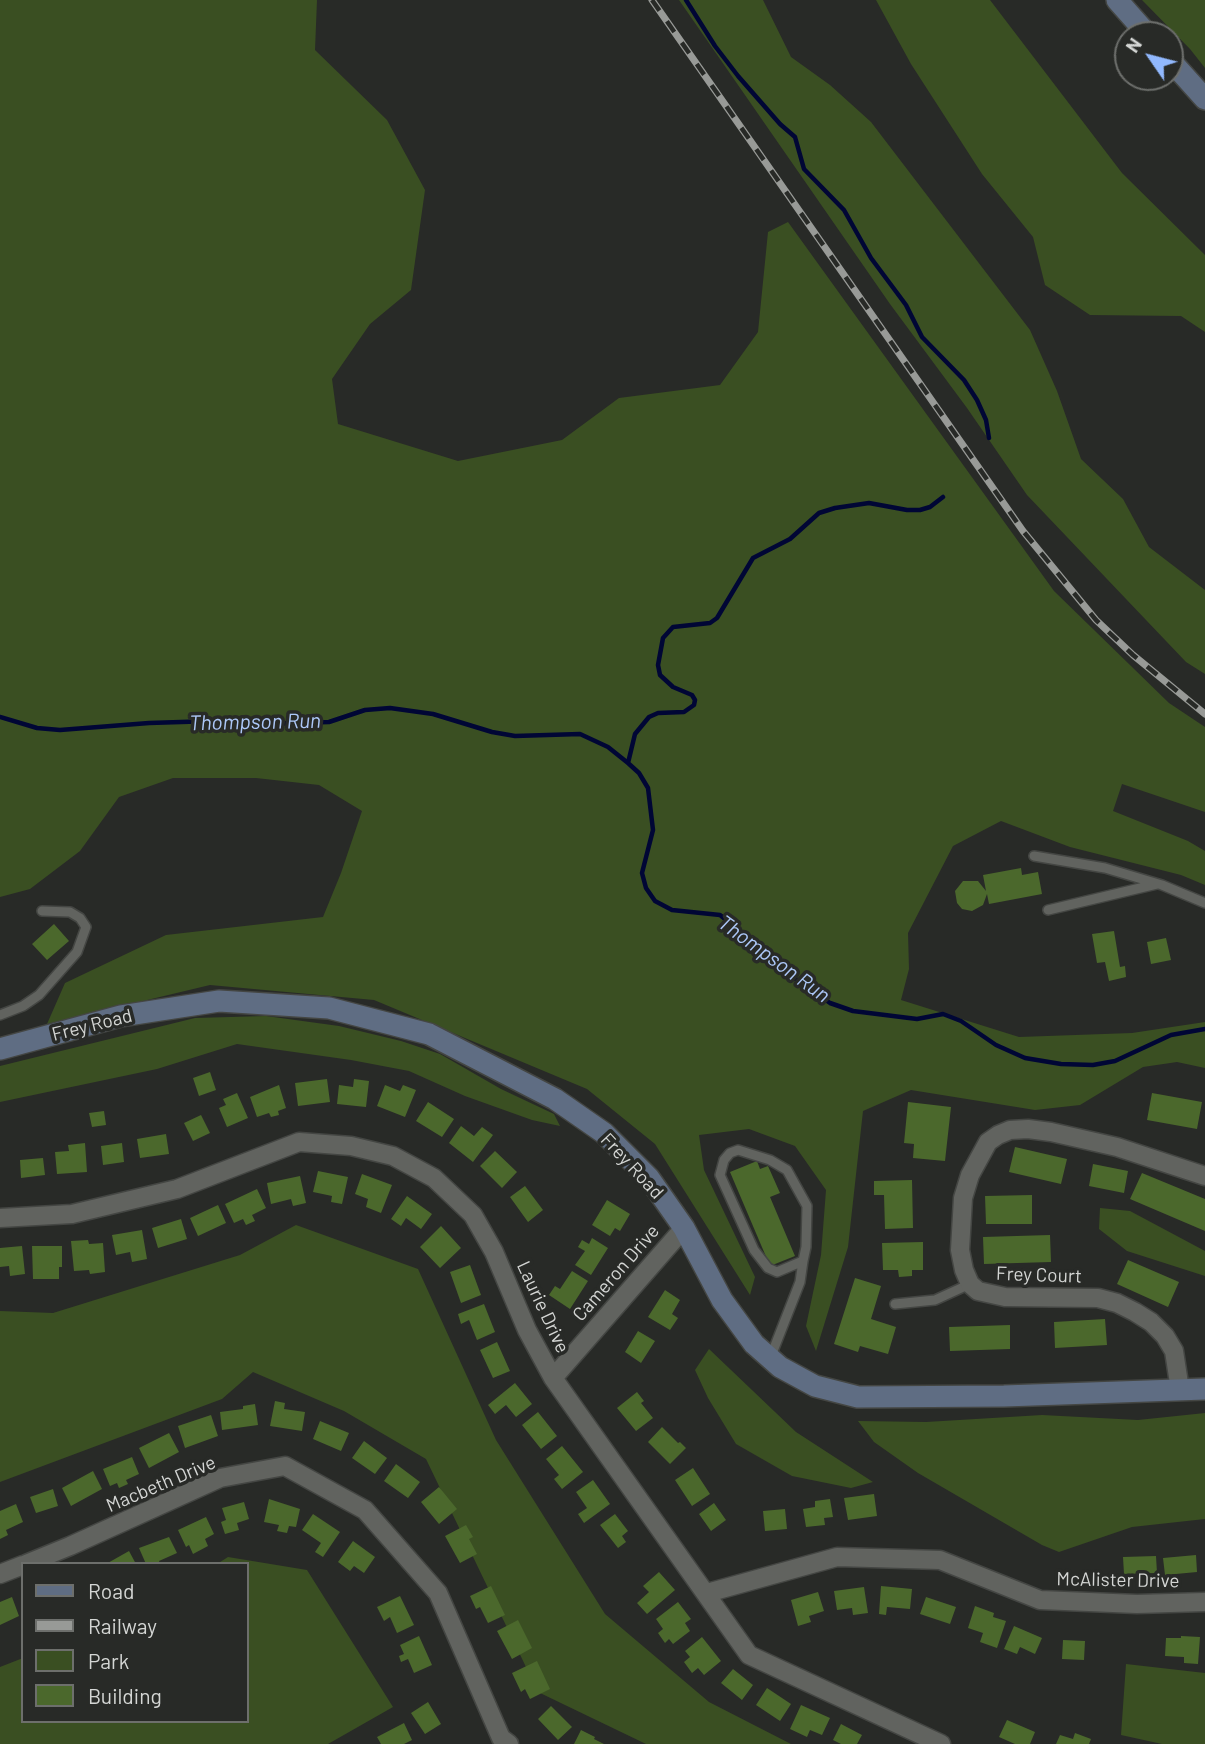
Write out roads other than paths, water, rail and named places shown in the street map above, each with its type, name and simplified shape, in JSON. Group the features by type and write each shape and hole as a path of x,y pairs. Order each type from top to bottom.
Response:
{"street":[{"path":"1117,0 1136,21"},
{"path":"1184,76 1205,99"},
{"name":"Frey Road","path":"0,1049 121,1016 219,1001 329,1008 429,1034 555,1099 604,1133 649,1178 684,1228 722,1300 754,1344 780,1367 815,1386 858,1396 1004,1396 1205,1389"},
{"name":"Frey Court","path":"1180,1390 1174,1351 1165,1336 1151,1322 1135,1312 1098,1298 1005,1297 978,1291 970,1284 960,1250 963,1198 970,1175 988,1142 1010,1130 1051,1132 1117,1147 1205,1176"},
{"name":"Laurie Drive","path":"0,1218 72,1214 177,1189 299,1142 351,1146 393,1156 435,1178 472,1215 494,1252 527,1330 553,1378 749,1656 941,1744"},
{"name":"Cameron Drive","path":"553,1378 684,1228"},
{"name":"Macbeth Drive","path":"29,1562 220,1478 285,1466 365,1510 438,1593 499,1742"},
{"name":"McAlister Drive","path":"707,1593 837,1557 940,1560 1040,1600 1137,1604 1205,1602"},
{"name":"Macbeth Drive","path":"0,1574 21,1565"}],"lane":[{"path":"1034,856 1105,868 1158,883 1205,903"},
{"path":"1048,910 1158,883"},
{"path":"0,1015 23,1006 39,995 78,952 86,927 80,918 70,912 42,911"},
{"path":"770,1358 800,1282 803,1261 807,1206 787,1170 770,1160 738,1150 730,1153 724,1160 720,1175 754,1250 768,1268 777,1272 803,1261"},
{"path":"895,1304 935,1300 970,1284"}],"waterway":[{"path":"686,0 738,76 795,137 804,169 844,210 871,258 906,305 922,337 964,380 986,420 989,438"},
{"path":"628,763 635,734 649,717 658,713 684,712 694,705 692,695 673,687 660,675 658,665 663,638 673,627 710,623 717,618 753,558 790,539 819,513 869,503 920,510 930,507 943,497"},
{"name":"Thompson Run","path":"0,717 37,728 60,730 213,721 263,724 329,722 365,710 390,708 433,714 515,736 580,734 608,747 639,773 648,788 653,830 642,873 646,888 655,901 672,910 720,915 753,942 774,964 830,1003 853,1011 917,1019 943,1014 961,1021 996,1045 1025,1058 1061,1064 1093,1065 1115,1061 1171,1035 1205,1029"}],"railway":[{"path":"652,0 1023,531 1096,620 1133,655 1205,714"}]}
